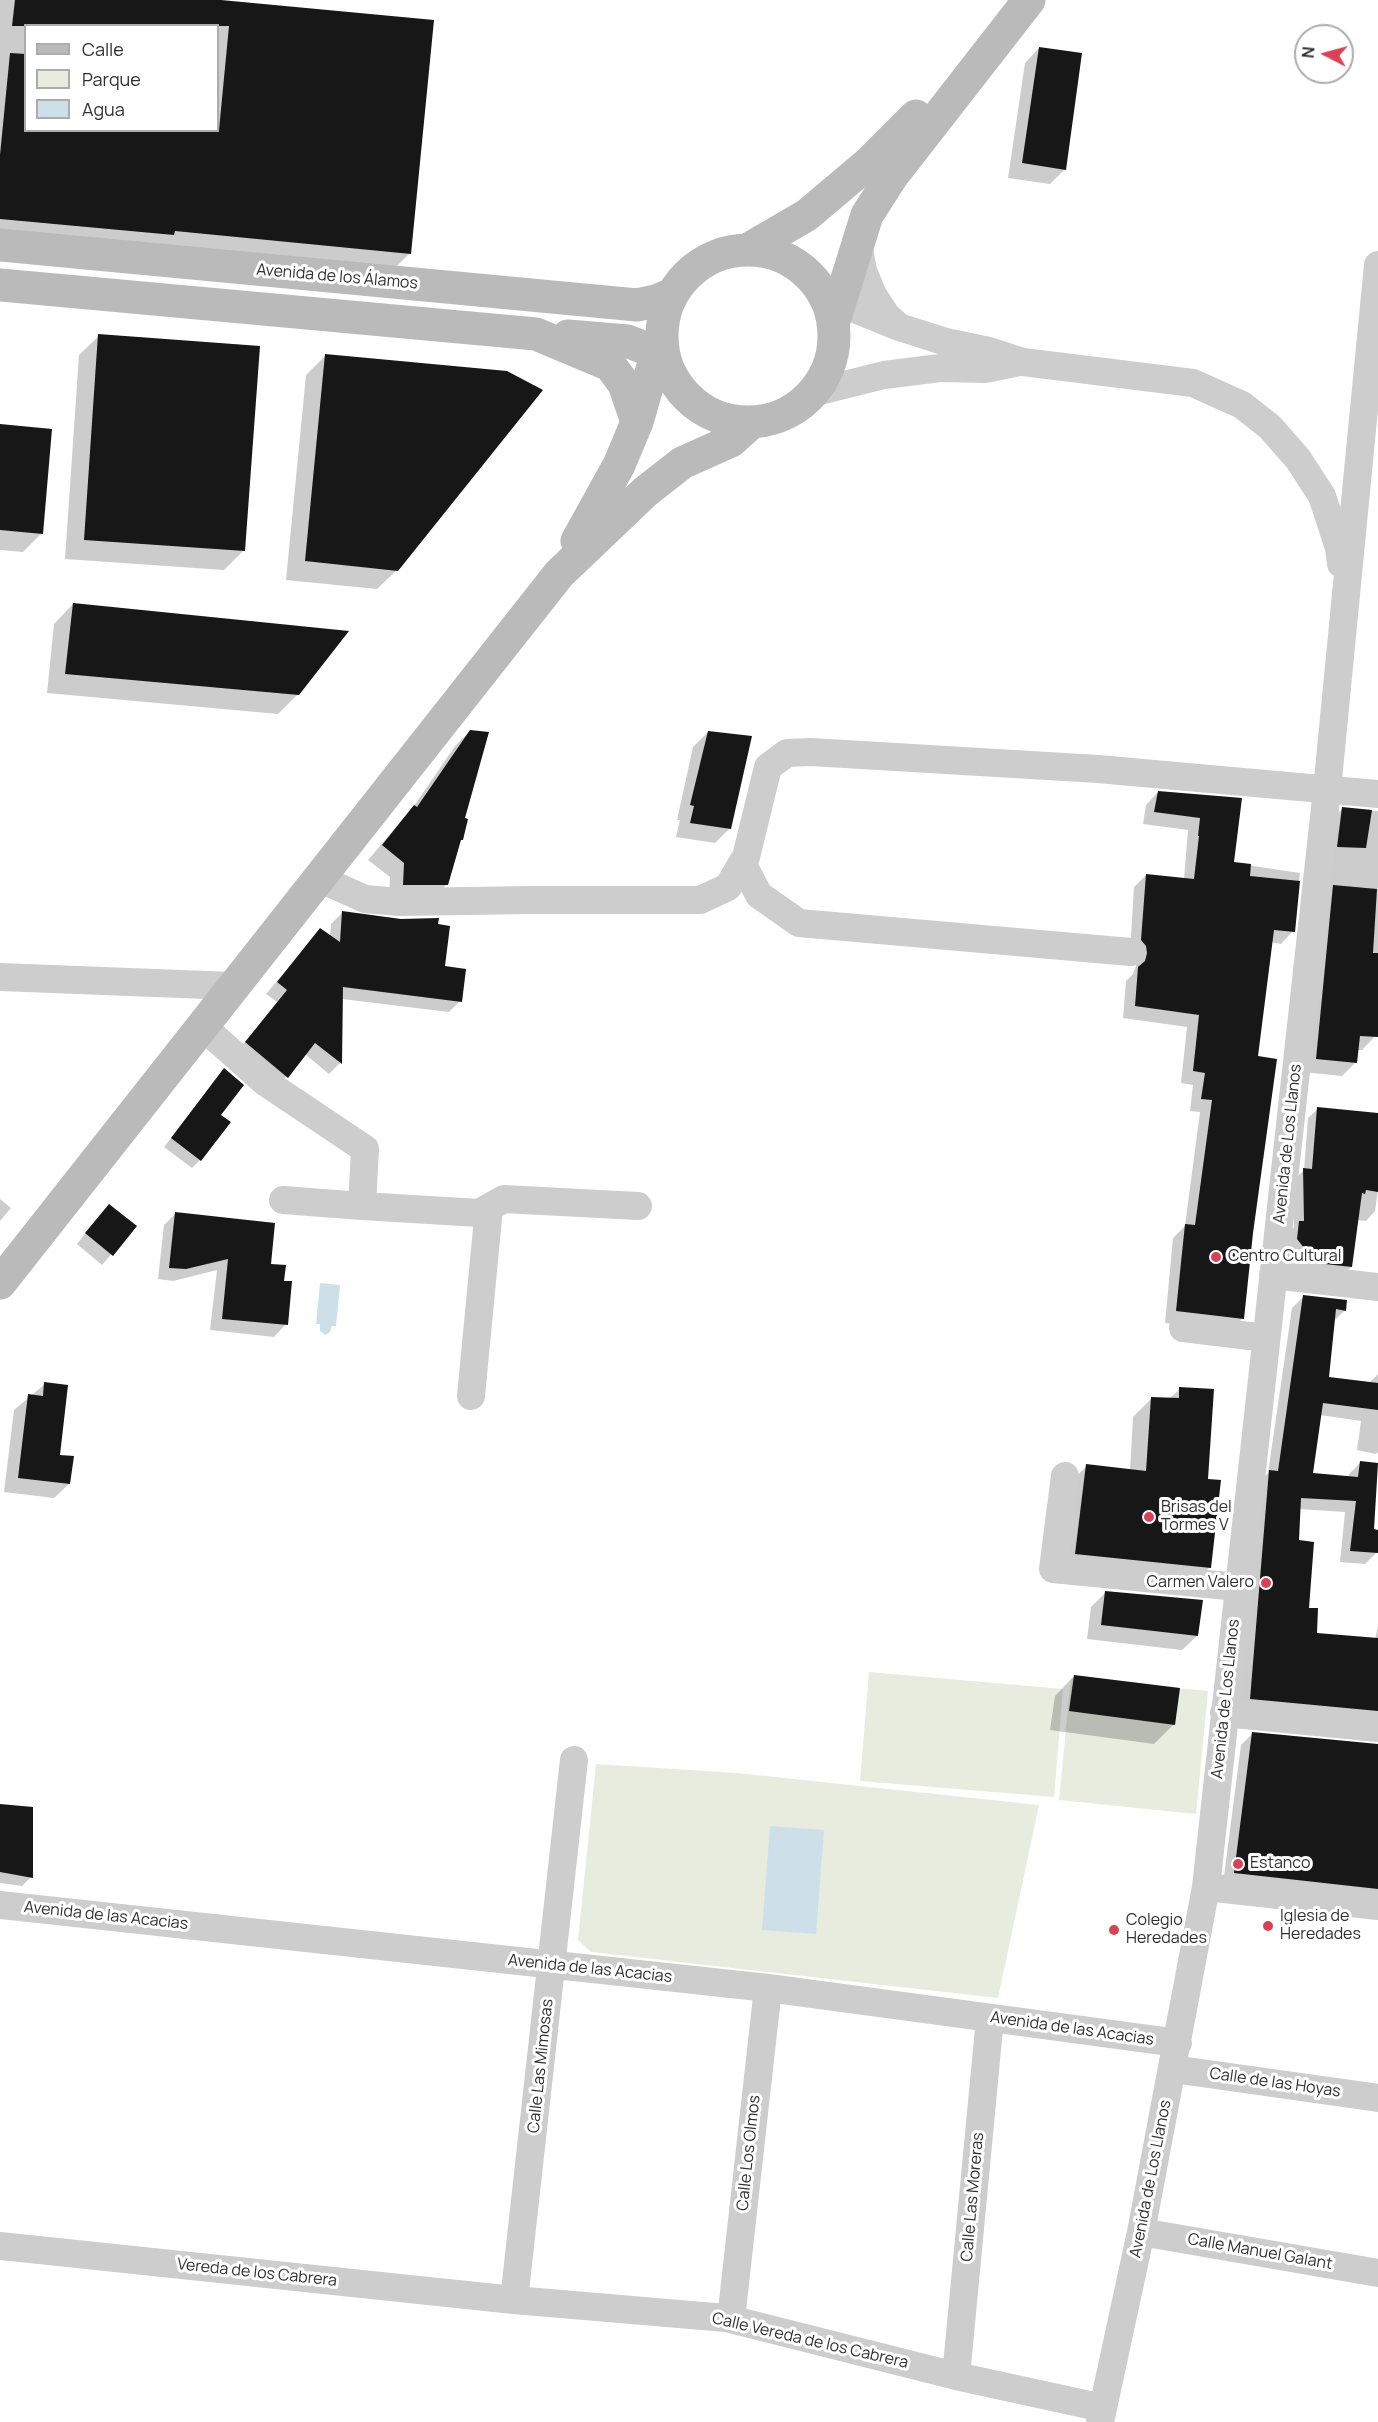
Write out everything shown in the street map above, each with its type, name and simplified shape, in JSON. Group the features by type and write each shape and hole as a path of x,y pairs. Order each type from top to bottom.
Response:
{"main road":[{"path":"661,351 674,382 689,399 707,413 729,421 751,423 774,419 795,409 812,393 826,373 831,357 831,306 858,243 867,215 892,176 1021,10"},
{"path":"747,250 807,215 871,161 1021,10"},
{"name":"Avenida de los Álamos","path":"0,245 637,305 656,301 672,294"},
{"path":"559,574 619,465 637,422 661,351 664,315 672,294 692,270 718,255 747,250 777,255 802,269 831,306"},
{"path":"0,285 627,342 661,351"},
{"path":"536,334 610,364 624,384 637,422"},
{"path":"0,1283 559,574 613,520 645,492 682,463 730,441 751,423"}],"street":[{"path":"858,243 863,270 873,295 886,315 899,327"},
{"path":"1345,596 1378,266"},
{"path":"831,306 1023,362 1193,383 1242,405 1270,427 1298,459 1322,496 1339,548 1345,596"},
{"path":"812,393 884,375 940,368 985,369 1023,362"},
{"name":"Avenida de Los Llanos","path":"1101,2415 1141,2232 1206,1887 1327,790 1345,596"},
{"path":"318,878 365,899 399,903 700,900 728,887 746,857 768,766 788,753 811,752 1098,769 1378,794"},
{"path":"742,863 759,895 799,923 1131,952"},
{"path":"0,977 233,986"},
{"path":"202,1026 265,1082 365,1149 362,1206"},
{"path":"283,1200 479,1213 504,1199 638,1206"},
{"path":"471,1396 489,1208"},
{"path":"1273,1275 1378,1287"},
{"path":"1183,1328 1266,1338"},
{"path":"1065,1476 1053,1569 1238,1587"},
{"path":"1224,1713 1378,1728"},
{"name":"Calle Las Mimosas","path":"514,2300 574,1760"},
{"path":"1206,1887 1378,1906"},
{"name":"Avenida de las Acacias","path":"0,1905 768,1988 990,2018 1175,2056"},
{"name":"Calle Los Olmos","path":"730,2319 768,1988"},
{"name":"Calle Las Moreras","path":"956,2376 990,2018"},
{"name":"Calle de las Hoyas","path":"1175,2056 1378,2098"},
{"name":"Calle Manuel Galant","path":"1141,2232 1378,2273"},
{"name":"Vereda de los Cabrera","path":"0,2246 514,2300"},
{"name":"Calle Vereda de los Cabrera","path":"514,2300 730,2319 1101,2415"}],"green space":[{"path":"869,1672 1063,1689 1054,1797 860,1781"},
{"path":"1071,1678 1208,1691 1196,1814 1059,1800"},
{"path":"596,1764 737,1773 1039,1805 998,1998 591,1952 578,1940"}],"water":[{"path":"320,1283 340,1285 336,1326 332,1326 330,1332 325,1335 320,1331 320,1324 316,1324"},
{"path":"770,1826 824,1830 816,1934 762,1930"}],"building":[{"path":"15,0 221,0 434,20 411,254 175,231 174,235 0,219 0,155 10,53 24,54 24,132 219,132 229,26 219,26 219,24 24,24 24,26 12,26"},
{"path":"1039,47 1082,53 1066,170 1022,163"},
{"path":"98,334 260,346 245,551 84,540"},
{"path":"325,354 507,371 543,390 398,571 305,561"},
{"path":"0,424 52,429 43,534 0,530"},
{"path":"73,603 349,631 299,695 65,674"},
{"path":"470,730 489,732 465,818 468,819 463,840 461,840 448,885 403,885 404,863 382,845 414,805 417,807"},
{"path":"708,731 752,736 731,829 690,823 694,806 690,805"},
{"path":"1158,791 1242,798 1234,862 1251,864 1250,876 1300,881 1295,932 1274,930 1258,1056 1277,1059 1253,1233 1244,1319 1176,1311 1185,1224 1195,1225 1212,1100 1201,1099 1205,1073 1193,1071 1199,1015 1135,1006 1138,967 1145,961 1147,953 1146,946 1141,940 1146,874 1194,879 1199,836 1200,818 1154,812"},
{"path":"1342,807 1372,810 1366,848 1337,847"},
{"path":"1333,885 1377,889 1373,953 1378,953 1378,1037 1360,1036 1357,1063 1316,1059"},
{"path":"342,911 401,919 439,918 438,924 450,926 445,966 466,969 462,1002 343,987 342,1064 315,1043 288,1078 245,1042 287,990 277,982 320,928 340,942"},
{"path":"224,1068 244,1085 221,1115 231,1122 201,1161 171,1138"},
{"path":"1317,1107 1378,1113 1378,1192 1366,1190 1365,1194 1362,1193 1352,1267 1307,1262 1308,1253 1297,1239 1299,1221 1304,1221 1303,1168 1312,1169"},
{"path":"109,1204 137,1226 113,1256 85,1233"},
{"path":"175,1212 275,1223 271,1264 286,1265 284,1281 292,1281 288,1325 222,1319 228,1259 186,1269 169,1268"},
{"path":"1303,1295 1347,1300 1346,1311 1336,1309 1329,1377 1378,1383 1378,1410 1323,1403 1313,1473 1358,1477 1360,1461 1378,1463 1374,1529 1378,1530 1378,1553 1350,1551 1356,1501 1301,1498 1299,1540 1314,1542 1309,1608 1318,1608 1317,1633 1378,1638 1378,1711 1250,1699 1269,1470 1278,1471"},
{"path":"44,1382 68,1385 60,1455 74,1456 70,1484 18,1478 28,1394 43,1396"},
{"name":"Brisas del Tormes V","path":"1179,1387 1214,1389 1208,1479 1221,1480 1211,1568 1075,1554 1086,1464 1146,1471 1151,1397 1179,1398"},
{"path":"1105,1591 1203,1600 1198,1636 1101,1625"},
{"path":"1074,1675 1180,1688 1175,1725 1069,1711"},
{"path":"1252,1732 1378,1744 1378,1889 1234,1873"},
{"path":"0,1804 33,1807 33,1878 0,1872"}],"place":[{"name":"Centro Cultural","path":"1216,1257"},
{"name":"Brisas del Tormes V","path":"1149,1517"},
{"name":"Carmen Valero","path":"1266,1583"},
{"name":"Estanco","path":"1238,1864"},
{"name":"Iglesia de Heredades","path":"1268,1926"},
{"name":"Colegio Heredades","path":"1114,1930"}]}
